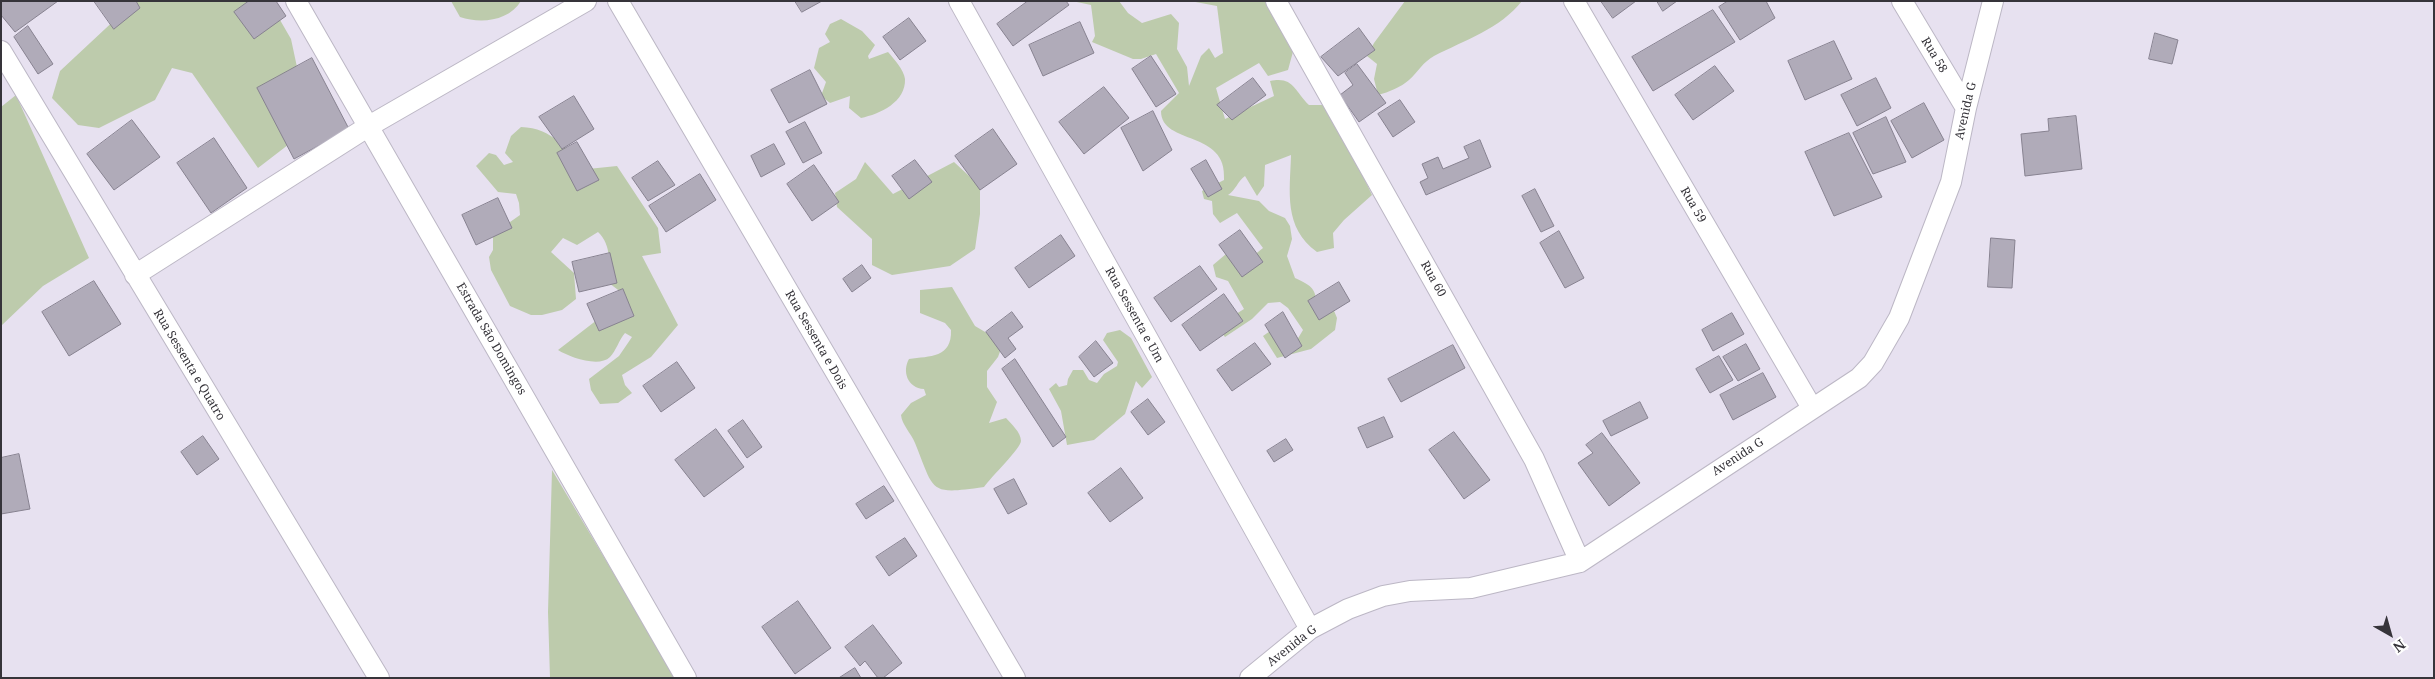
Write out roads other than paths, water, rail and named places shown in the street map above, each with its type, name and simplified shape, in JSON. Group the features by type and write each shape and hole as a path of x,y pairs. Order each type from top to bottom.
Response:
{"street":[{"name":"Estrada São Domingos","path":"296,1 686,678"},
{"path":"135,275 369,126 586,1"},
{"name":"Rua Sessenta e Dois","path":"618,1 1015,678"},
{"name":"Rua Sessenta e Um","path":"958,1 1310,629"},
{"name":"Rua 60","path":"1276,1 1534,460 1580,562"},
{"name":"Rua 59","path":"1574,1 1812,408"},
{"name":"Rua 58","path":"1902,1 1966,108"},
{"name":"Avenida G","path":"1250,678 1310,629 1348,609 1383,596 1410,591 1471,588 1580,562 1859,378 1873,363 1903,309 1951,182 1966,108 1993,1"},
{"name":"Rua Sessenta e Quatro","path":"1,51 379,678"}]}
